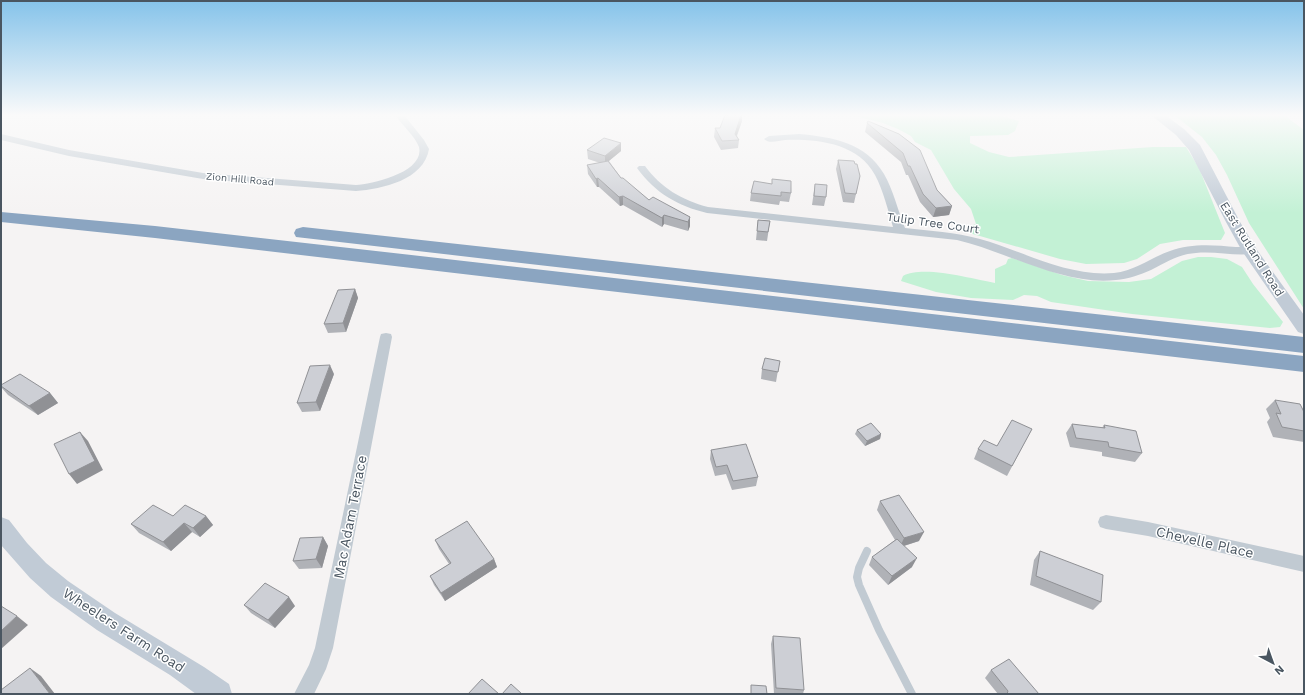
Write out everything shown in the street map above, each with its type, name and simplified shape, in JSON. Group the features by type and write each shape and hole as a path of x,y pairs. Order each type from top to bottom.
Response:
{"highway":[{"path":"1,203 139,215 1302,346"},
{"path":"1,217 1302,346"}],"main road":[{"name":"East Rutland Road","path":"1194,147 1225,209 1302,346"},
{"name":"Wheelers Farm Road","path":"1,526 23,555 37,570 60,589 82,605 180,666 220,694"}],"street":[{"name":"Zion Hill Road","path":"45,147 69,153 202,176 356,188 369,187 393,180 405,174 420,162 424,149 423,147"},
{"path":"849,147 865,156 877,168 900,230"},
{"name":"Tulip Tree Court","path":"642,168 652,182 669,196 681,202 707,210 743,215 900,230 975,240 1065,271 1103,277 1120,276 1134,272 1178,252 1207,249 1250,252"},
{"name":"Mac Adam Terrace","path":"304,694 317,669 324,648 386,337"},
{"name":"Chevelle Place","path":"1106,522 1304,564"}],"lane":[{"path":"867,551 858,572 857,577 859,586 879,630 912,694"}],"green space":[{"path":"926,147 979,147 989,152 1009,157 1147,147 1186,147 1199,168 1225,233 1221,240 1183,240 1160,244 1137,259 1124,263 1086,264 1060,259 966,232 968,227 976,224 971,209 954,189 931,150"},
{"path":"1210,147 1304,147 1304,309 1249,223 1216,155"},
{"path":"1198,257 1227,259 1242,267 1253,284 1283,322 1280,327 1270,328 1132,314 1051,302 1037,296 1024,295 1013,300 971,298 936,292 901,281 903,276 912,273 935,272 995,283 995,269 1006,264 1008,259 1012,258 1062,275 1088,281 1129,282 1151,279 1182,261"}],"building":[{"path":"591,147 616,147 605,156 587,150"},
{"path":"896,147 917,147 920,150 937,190 952,206 936,208 923,194 910,166 908,166 903,153"},
{"path":"838,160 854,161 855,164 857,164 860,176 856,194 845,193"},
{"path":"608,161 621,178 623,178 649,200 653,197 690,217 688,222 664,215 662,218 623,196 619,197 598,178 596,179 587,165"},
{"path":"772,179 791,181 791,193 781,192 781,196 751,193 754,181 772,184"},
{"path":"815,184 827,185 826,197 814,196"},
{"path":"758,220 770,221 768,232 757,231"},
{"path":"355,289 343,323 324,324 338,290"},
{"path":"765,358 780,361 778,372 762,369"},
{"path":"330,365 316,402 297,403 310,366"},
{"path":"20,374 50,393 29,406 1,386"},
{"path":"1275,400 1300,404 1304,412 1304,431 1282,427 1276,413 1281,414"},
{"path":"1012,420 1032,429 1012,466 978,449 984,440 997,446"},
{"path":"871,423 881,434 867,441 857,430"},
{"path":"1072,424 1105,428 1104,425 1136,431 1142,453 1109,447 1108,442 1076,438"},
{"path":"80,432 95,461 69,474 54,444"},
{"path":"746,444 758,477 733,481 727,465 716,467 711,450"},
{"path":"899,495 924,532 904,538 880,501"},
{"path":"153,505 173,516 185,505 206,516 193,528 184,523 163,542 131,524"},
{"path":"467,521 494,559 441,593 430,576 451,563 435,540"},
{"path":"323,537 316,559 293,561 300,538"},
{"path":"897,539 917,558 892,576 872,557"},
{"path":"1040,551 1103,575 1101,602 1036,576"},
{"path":"265,583 289,597 268,620 244,605"},
{"path":"1,606 17,616 1,631"},
{"path":"773,636 800,638 804,690 776,688"},
{"path":"1009,659 1039,694 1007,694 1008,691 991,670"},
{"path":"30,668 50,694 1,694 1,690"},
{"path":"482,679 499,694 468,694"},
{"path":"511,684 522,694 502,694"},
{"path":"751,685 766,686 767,694 751,694"}]}
